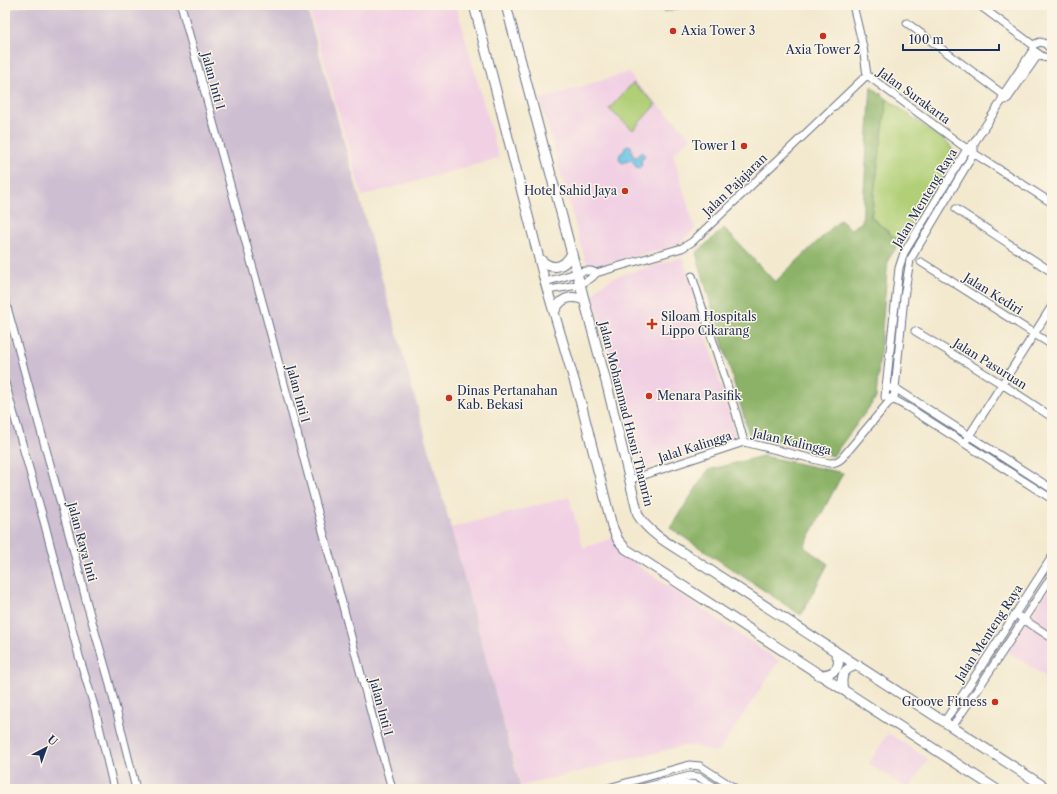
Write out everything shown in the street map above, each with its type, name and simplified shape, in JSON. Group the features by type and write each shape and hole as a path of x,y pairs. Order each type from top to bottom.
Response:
{"street":[{"name":"Jalan Inti I","path":"181,5 269,327 392,789"},
{"path":"474,5 546,286 582,407 612,526 618,540 626,549 996,789"},
{"name":"Jalan Mohammad Husni Thamrin","path":"506,5 578,272 638,515 650,530 1048,789"},
{"name":"Jalan Surakarta","path":"853,5 863,47 867,75 970,151 1052,203"},
{"path":"979,5 1043,57 1048,58 1052,56"},
{"path":"907,24 1004,99"},
{"path":"1035,50 1040,42 1049,44 1052,51"},
{"name":"Jalan Menteng Raya","path":"889,401 895,388 904,297 910,260 974,143 1035,50"},
{"name":"Jalan Pajajaran","path":"546,286 580,284 593,277 596,273 682,248 692,242 867,75"},
{"name":"Jalan Menteng Raya","path":"889,401 887,387 901,260 904,252 970,151"},
{"path":"956,209 1052,272"},
{"path":"539,258 544,263 557,267 564,264 572,253"},
{"name":"Jalan Kediri","path":"921,262 1052,345"},
{"name":"Jalan Pajajaran","path":"546,286 578,272 591,271 596,273"},
{"name":"Jalan Kalingga","path":"692,276 744,442 829,463 839,462 889,401"},
{"path":"554,313 556,307 566,298 572,297 584,300"},
{"name":"Jalan Raya Inti","path":"5,300 91,619 112,691 136,789"},
{"path":"964,443 1052,306"},
{"name":"Jalan Pasuruan","path":"915,331 1002,384 1052,418"},
{"path":"5,383 95,710 114,789"},
{"path":"887,387 895,388 1052,489"},
{"path":"889,401 964,443 1052,499"},
{"name":"Jalal Kalingga","path":"629,480 744,442"},
{"name":"Jalan Menteng Raya","path":"944,722 1051,560"},
{"name":"Jalan Menteng Raya","path":"952,727 1052,576"},
{"path":"1015,614 1052,638"},
{"path":"819,675 828,675 834,671 838,665 838,657 834,650"},
{"path":"843,690 841,683 842,676 851,667 858,665"},
{"path":"604,789 689,765 700,766 736,789"},
{"path":"638,789 690,776 698,777 718,789"},
{"path":"668,789 689,784 696,784 705,789"}],"shaded area":[{"path":"27,5 306,5 451,528 521,789 5,789 5,11"},
{"path":"308,5 456,5 499,158 362,196"},
{"name":"Hotel Sahid Jaya","path":"629,72 636,83 691,138 673,154 695,229 678,245 596,266 585,260 540,99"},
{"path":"683,257 737,442 642,469 593,296 598,287 614,277"},
{"path":"569,497 583,548 613,538 619,547 640,567 779,661 720,750 714,752 694,746 683,746 521,786 451,528"},
{"path":"1048,591 1052,593 1052,681 1007,651"},
{"path":"888,733 928,759 909,789 869,764"}],"green space":[{"path":"662,5 692,5 664,12"},
{"path":"633,83 656,104 633,130 609,109"},
{"path":"871,86 887,99 871,217 900,242 888,260 876,398 833,456 749,434 696,253 724,228 775,282 840,220 851,229 862,222"},
{"path":"887,99 949,144 957,158 900,242 871,217"},
{"path":"763,456 843,473 804,547 828,564 801,615 670,528 708,470"}],"water":[{"path":"627,145 631,146 633,156 636,157 642,152 644,154 644,158 641,160 642,165 639,168 636,167 631,160 622,163 619,160 620,154 624,151"}],"place":[{"name":"Axia Tower 3","path":"673,31"},
{"name":"Axia Tower 2","path":"823,36"},
{"name":"Tower 1","path":"744,146"},
{"name":"Hotel Sahid Jaya","path":"625,191"},
{"name":"Siloam Hospitals Lippo Cikarang","path":"652,324"},
{"name":"Menara Pasifik","path":"649,396"},
{"name":"Dinas Pertanahan Kab. Bekasi","path":"449,398"},
{"name":"Groove Fitness","path":"995,702"}]}
